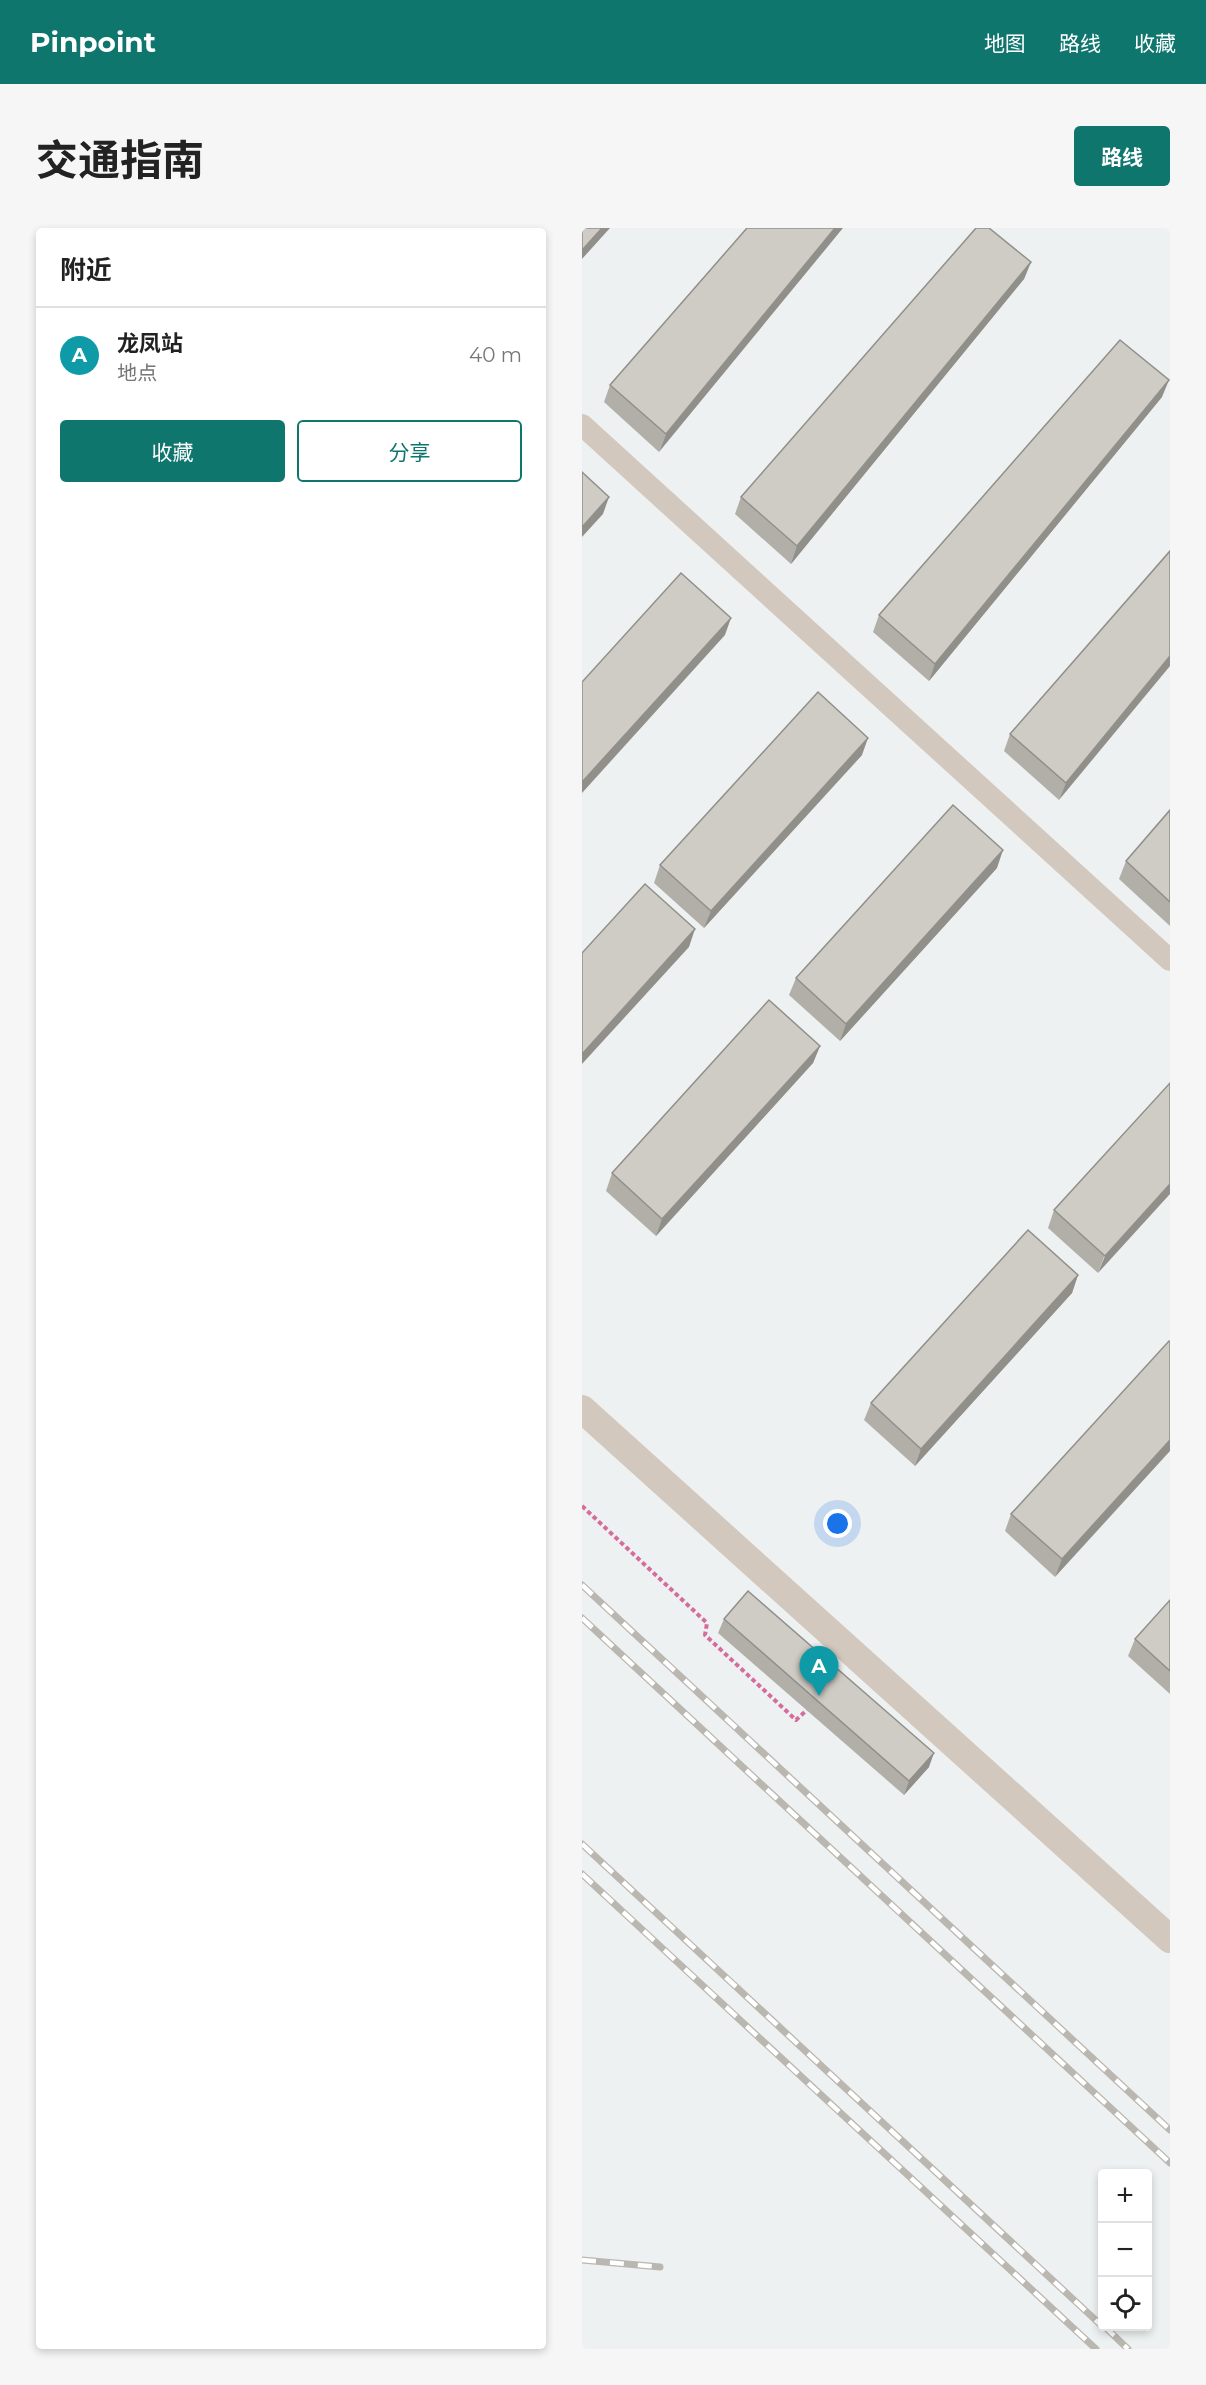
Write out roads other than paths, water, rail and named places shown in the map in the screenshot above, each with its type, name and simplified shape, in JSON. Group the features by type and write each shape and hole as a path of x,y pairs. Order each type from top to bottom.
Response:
{"street":[{"path":"582,424 1170,960"},
{"path":"582,1408 1170,1939"}],"railway":[{"path":"582,1585 1170,2130"},
{"path":"582,1618 1170,2163"},
{"path":"582,1844 1098,2322"},
{"path":"582,1874 1096,2349"},
{"path":"582,2260 660,2267"},
{"path":"1109,2331 1128,2349"}],"place":[{"name":"龙凤站","path":"819,1696"}]}
